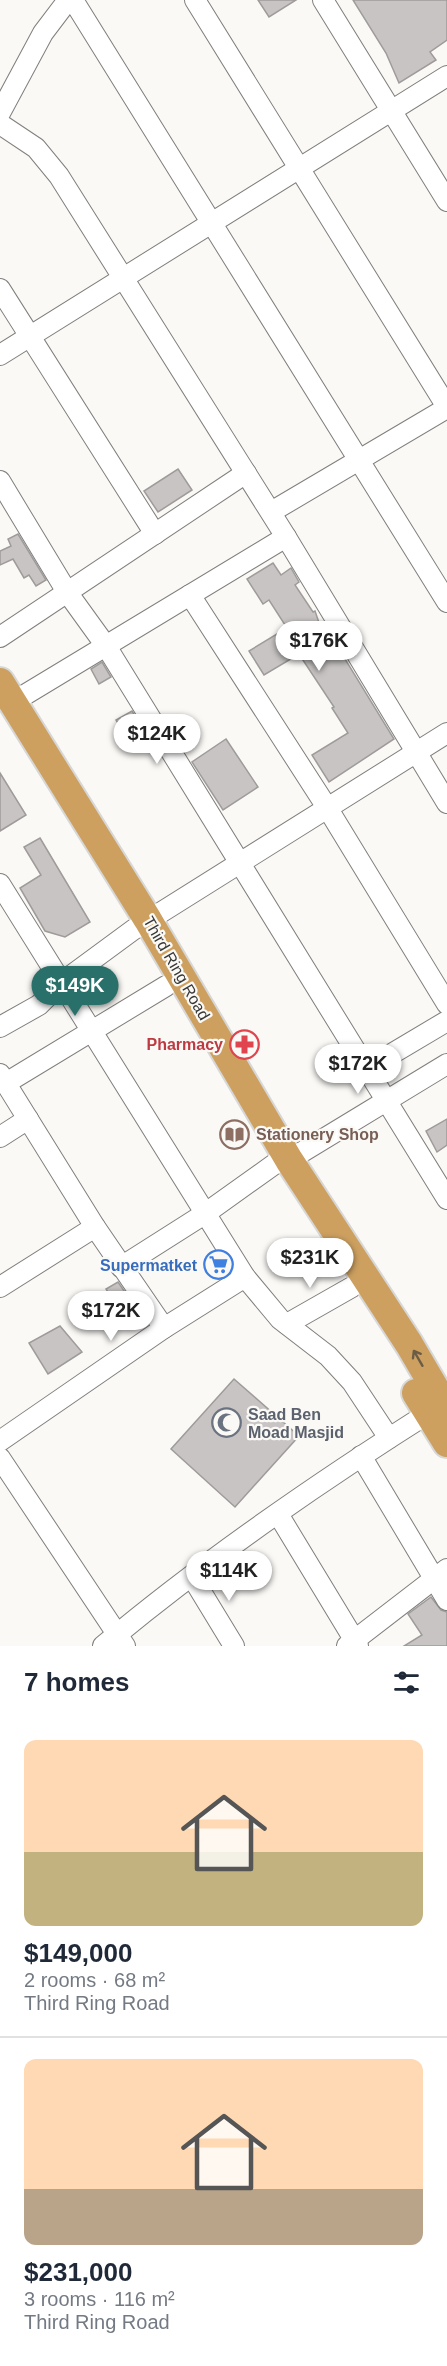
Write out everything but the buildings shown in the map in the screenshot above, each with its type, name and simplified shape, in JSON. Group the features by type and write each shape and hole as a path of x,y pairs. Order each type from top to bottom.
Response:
{"highway":[{"name":"Third Ring Road","path":"4,700 282,1162 352,1287 442,1407"},
{"name":"Third Ring Road","path":"141,925 166,986 282,1162 410,1344 442,1407 447,1443"}],"street":[{"path":"0,113 43,33 68,0"},
{"path":"73,0 447,602"},
{"path":"195,0 447,407 271,512"},
{"path":"323,0 447,201"},
{"path":"0,355 447,76"},
{"path":"0,124 26,140 44,157 271,512 447,803"},
{"path":"0,289 155,534"},
{"path":"0,637 246,473"},
{"path":"0,482 67,592 106,646 447,1199"},
{"path":"4,700 106,646 286,537"},
{"path":"190,595 328,809 447,1004"},
{"path":"0,1027 39,1005 61,983 141,925 447,733"},
{"path":"0,884 245,1277 287,1324 328,1356 352,1383 389,1438"},
{"path":"165,1329 95,1227 3,1079 166,986"},
{"path":"368,1068 447,1021"},
{"path":"121,1267 282,1162 447,1064"},
{"path":"0,1137 28,1119"},
{"path":"1,1284 95,1227"},
{"path":"0,1441 245,1277"},
{"path":"287,1324 352,1287"},
{"path":"0,1458 116,1642 192,1577 278,1514 360,1456 442,1407"},
{"path":"360,1456 440,1574 447,1600"},
{"path":"278,1514 353,1644 440,1574"},
{"path":"192,1577 234,1646"}],"place":[{"name":"Pharmacy","path":"244,1044"},
{"name":"Stationery Shop","path":"235,1134"},
{"name":"Supermatket","path":"218,1265"},
{"name":"Saad Ben Moad Masjid","path":"227,1423"}]}
